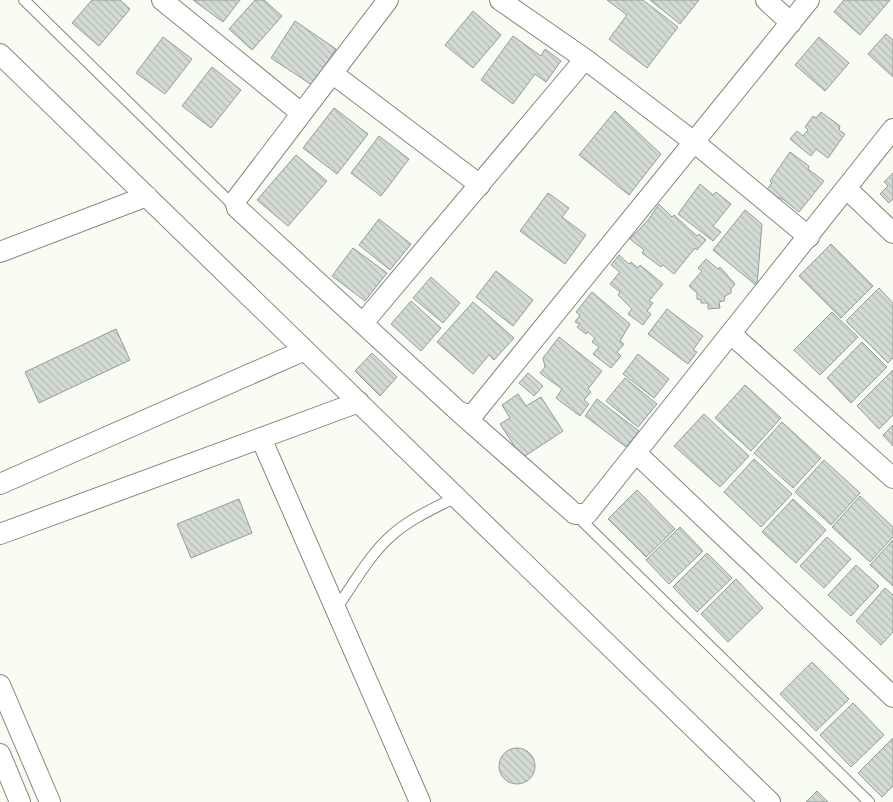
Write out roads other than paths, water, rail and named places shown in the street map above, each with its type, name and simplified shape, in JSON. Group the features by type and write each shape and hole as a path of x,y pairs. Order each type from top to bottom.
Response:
{"street":[{"path":"162,0 301,113"},
{"path":"500,0 585,59 694,142 808,237"},
{"path":"766,0 791,23"},
{"path":"458,411 467,415 475,412 809,0"},
{"path":"379,4 332,73 240,193 235,201 237,208 458,411 575,514 587,514 893,129"},
{"path":"0,54 770,802"},
{"path":"363,323 585,59"},
{"path":"332,73 480,185"},
{"path":"846,188 893,233"},
{"path":"0,252 146,196"},
{"path":"731,334 893,478"},
{"path":"0,484 305,350"},
{"path":"0,534 359,402"},
{"path":"260,438 420,802"},
{"path":"636,452 893,697"},
{"path":"0,685 50,802"},
{"path":"0,754 20,802"}],"lane":[{"path":"24,0 237,208"},
{"path":"336,610 372,557 392,535 405,524 456,497"},
{"path":"575,514 869,802"}]}
